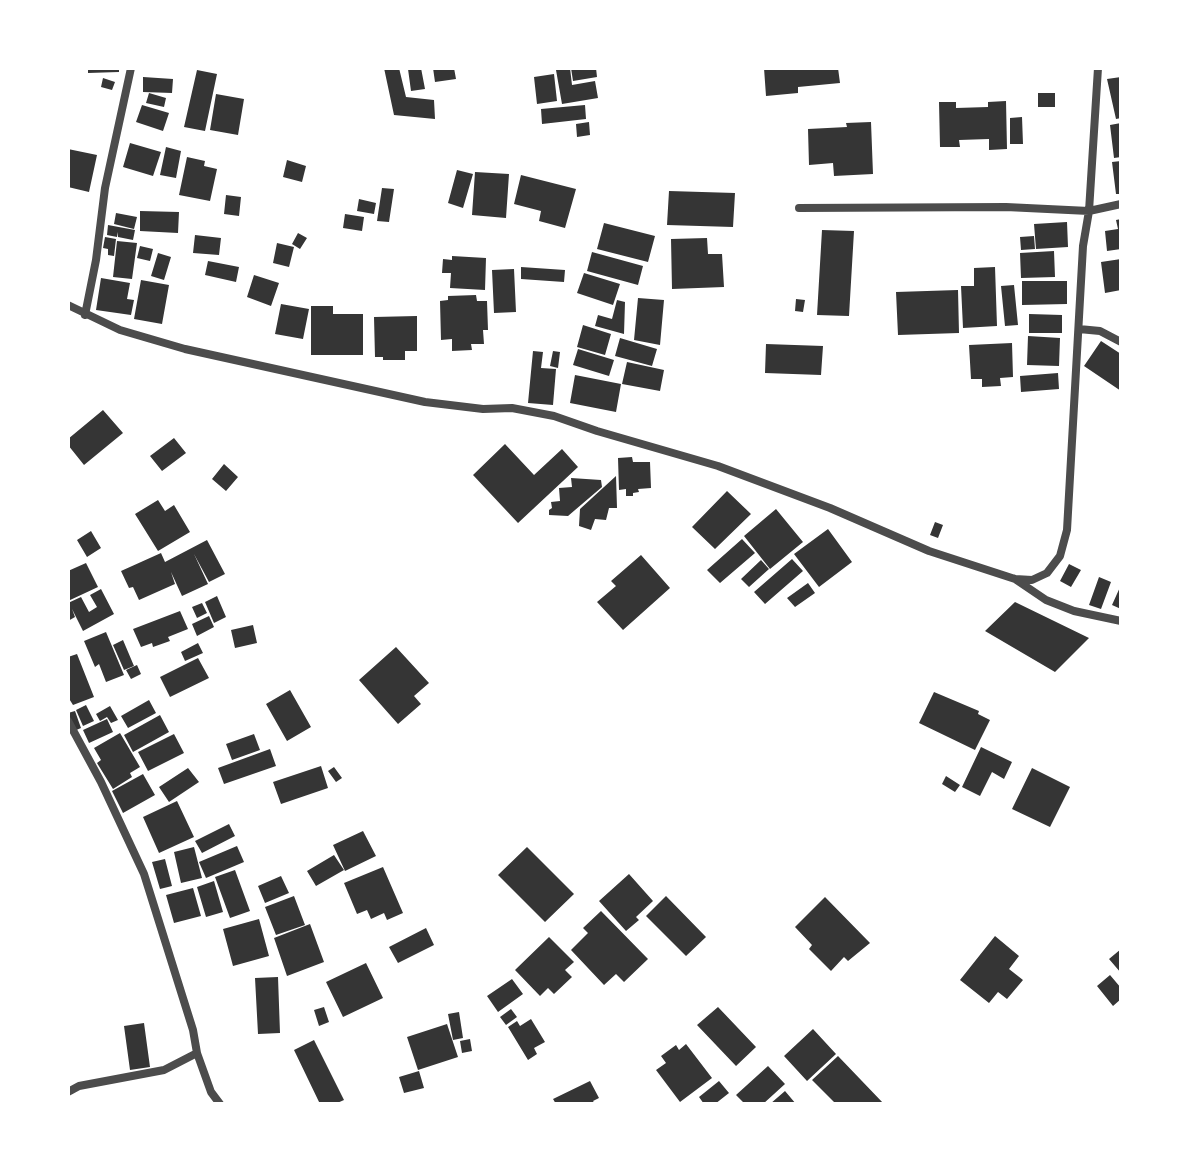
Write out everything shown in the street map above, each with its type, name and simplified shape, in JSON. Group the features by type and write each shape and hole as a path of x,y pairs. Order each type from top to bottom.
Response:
{"street":[{"path":"85,315 105,188 131,68"},
{"path":"68,305 120,330 185,349 425,402 483,409 512,408 554,416 718,466 830,508 929,551 1015,579 1032,580 1047,573 1060,556 1067,530 1083,246 1089,211 1098,68"},
{"path":"799,208 1006,207 1089,211 1121,204"},
{"path":"1079,329 1100,331 1121,342"},
{"path":"1015,579 1046,600 1074,611 1121,621"},
{"path":"68,721 108,796 144,874 193,1030 197,1053 211,1092 220,1104"},
{"path":"68,1092 79,1086 164,1070 197,1053"}],"building":[{"path":"88,68 119,68 119,72 88,73"},
{"path":"384,68 399,68 406,97 434,100 435,119 394,115"},
{"path":"421,68 425,89 411,91 408,69"},
{"path":"433,68 454,68 456,79 435,82"},
{"path":"570,68 572,85 595,81 598,98 562,104 556,70"},
{"path":"571,68 596,68 597,77 573,81"},
{"path":"764,68 838,68 840,83 798,87 798,93 766,96"},
{"path":"197,70 217,74 205,131 184,127"},
{"path":"554,74 557,101 537,104 534,77"},
{"path":"143,77 173,79 172,93 143,92"},
{"path":"1121,77 1121,118 1116,119 1107,79"},
{"path":"103,78 115,82 112,90 101,87"},
{"path":"149,93 166,98 164,107 146,103"},
{"path":"1038,93 1055,93 1055,107 1038,107"},
{"path":"216,94 244,99 238,135 210,130"},
{"path":"1006,101 1007,149 989,150 989,139 959,140 960,147 940,147 939,102 956,102 956,108 988,107 988,102"},
{"path":"142,105 169,113 163,131 136,122"},
{"path":"585,105 586,119 542,124 541,109"},
{"path":"1022,117 1023,144 1010,144 1010,118"},
{"path":"589,122 590,135 577,137 576,124"},
{"path":"871,122 873,174 834,176 833,163 809,165 808,129"},
{"path":"1121,123 1121,157 1114,158 1110,125"},
{"path":"130,143 161,152 153,176 123,167"},
{"path":"166,147 181,151 176,178 160,175"},
{"path":"68,149 97,155 89,192 68,187"},
{"path":"187,157 205,161 204,166 217,169 210,201 179,195"},
{"path":"287,160 306,166 302,182 283,177"},
{"path":"1121,161 1121,194 1116,194 1112,162"},
{"path":"457,170 473,174 463,208 448,203"},
{"path":"475,172 509,174 506,218 472,215"},
{"path":"521,175 576,189 565,228 539,221 541,211 514,204"},
{"path":"382,188 394,189 389,222 377,221"},
{"path":"669,191 735,193 733,227 667,225"},
{"path":"226,195 241,197 239,216 224,214"},
{"path":"359,199 376,203 374,214 357,211"},
{"path":"140,211 179,212 178,233 140,231"},
{"path":"116,213 137,217 134,229 114,224"},
{"path":"345,214 364,217 362,231 343,228"},
{"path":"1121,219 1121,249 1107,251 1105,231 1118,229 1116,220"},
{"path":"1067,222 1068,247 1036,249 1034,224"},
{"path":"604,223 655,236 648,262 597,249"},
{"path":"108,225 135,230 133,240 118,237 118,232 117,237 107,235"},
{"path":"822,230 854,231 849,316 817,315"},
{"path":"298,233 307,238 300,249 292,244"},
{"path":"195,235 221,238 219,255 193,253"},
{"path":"1034,236 1035,249 1021,250 1020,237"},
{"path":"105,237 116,239 114,256 108,255 108,249 103,248"},
{"path":"707,238 708,254 722,254 724,287 672,289 671,239"},
{"path":"117,241 137,243 132,279 113,277"},
{"path":"277,243 294,247 289,267 273,263"},
{"path":"140,246 153,249 150,261 137,258"},
{"path":"1054,251 1055,277 1021,278 1020,253"},
{"path":"592,252 643,266 638,285 587,271"},
{"path":"158,253 171,257 164,280 151,276"},
{"path":"452,256 486,258 485,290 450,288 451,273 442,273 443,259 452,260"},
{"path":"1121,259 1121,290 1105,293 1101,262"},
{"path":"208,261 239,267 236,282 205,275"},
{"path":"521,267 565,270 564,282 521,279"},
{"path":"995,267 997,326 963,328 961,286 974,286 974,268"},
{"path":"514,269 516,312 494,313 492,270"},
{"path":"584,273 620,284 613,305 577,293"},
{"path":"254,275 279,283 271,306 247,297"},
{"path":"101,278 130,283 127,299 134,300 131,315 96,310"},
{"path":"141,280 169,285 162,324 134,319"},
{"path":"1022,281 1067,281 1067,304 1022,305"},
{"path":"1014,285 1018,325 1005,326 1001,286"},
{"path":"958,290 959,333 898,335 896,292"},
{"path":"476,295 477,301 487,301 488,330 483,330 484,344 471,344 472,350 452,351 452,339 441,340 440,301 448,300 448,296"},
{"path":"638,298 664,300 660,345 634,340"},
{"path":"796,299 805,300 803,312 795,311"},
{"path":"617,300 625,302 624,334 595,326 598,315 612,319"},
{"path":"281,304 309,309 303,339 275,334"},
{"path":"311,306 333,306 333,314 363,314 363,355 311,355"},
{"path":"1029,314 1062,315 1062,333 1029,333"},
{"path":"417,316 417,351 405,351 405,360 375,357 374,317"},
{"path":"583,325 611,334 605,355 577,347"},
{"path":"1028,336 1060,338 1059,366 1027,365"},
{"path":"620,338 657,349 652,366 615,356"},
{"path":"1101,341 1121,354 1121,391 1084,366"},
{"path":"1012,343 1013,377 1000,378 1001,386 982,387 982,379 971,379 969,345"},
{"path":"766,344 823,346 821,375 765,373"},
{"path":"578,349 614,360 609,376 573,365"},
{"path":"533,351 543,352 541,368 556,369 553,405 528,403"},
{"path":"553,351 560,352 558,368 550,366"},
{"path":"627,362 664,370 660,391 622,384"},
{"path":"1058,373 1059,389 1021,392 1020,376"},
{"path":"575,375 621,384 616,412 570,403"},
{"path":"103,410 123,433 84,465 68,445 68,439"},
{"path":"174,438 186,453 162,471 150,456"},
{"path":"505,444 534,475 562,449 578,467 518,523 473,475"},
{"path":"632,457 633,462 650,462 651,488 638,489 639,492 633,493 633,496 626,496 626,489 619,490 618,458"},
{"path":"224,464 238,477 226,491 212,479"},
{"path":"616,476 617,508 609,508 606,520 595,519 591,530 579,526 580,509"},
{"path":"571,478 601,480 602,487 568,516 549,515 551,502 560,501 559,488 572,487"},
{"path":"727,491 751,514 715,549 692,527"},
{"path":"158,500 165,511 174,505 190,532 158,551 135,514"},
{"path":"776,509 803,542 770,569 744,536"},
{"path":"935,522 943,525 938,538 930,535"},
{"path":"828,529 852,562 819,587 794,554"},
{"path":"91,531 101,548 87,557 77,540"},
{"path":"742,539 755,553 720,583 707,570"},
{"path":"207,540 225,574 209,582 194,554 208,584 182,596 171,572 175,584 139,600 133,587 129,588 121,571 161,553 165,562"},
{"path":"641,555 670,588 623,630 597,602 616,586 611,581"},
{"path":"792,559 803,571 765,604 754,592"},
{"path":"761,560 769,569 749,587 741,579"},
{"path":"86,563 98,587 68,601 68,571"},
{"path":"1069,564 1081,570 1071,587 1060,581"},
{"path":"1099,577 1111,582 1101,609 1089,605"},
{"path":"808,583 815,593 795,607 787,598"},
{"path":"1121,585 1121,609 1112,605"},
{"path":"101,589 114,614 83,631 72,609 75,617 68,621 68,603 81,597 89,612 97,607 90,595"},
{"path":"217,596 226,617 214,623 205,602"},
{"path":"1015,602 1089,638 1055,672 985,631"},
{"path":"202,603 207,613 197,618 192,607"},
{"path":"180,611 188,629 168,637 170,641 153,647 152,643 141,647 133,629"},
{"path":"209,616 214,627 197,636 192,624"},
{"path":"253,625 257,643 235,648 231,630"},
{"path":"106,632 124,675 106,682 99,664 95,667 84,641"},
{"path":"123,640 134,666 124,670 113,645"},
{"path":"198,643 203,653 185,661 181,652"},
{"path":"396,647 429,683 414,696 421,704 398,724 359,680"},
{"path":"77,654 94,697 73,705 68,697 68,657"},
{"path":"198,658 209,678 170,697 160,677"},
{"path":"137,665 141,674 131,679 126,670"},
{"path":"290,690 311,727 287,741 266,704"},
{"path":"934,692 979,711 978,714 990,720 975,750 919,723"},
{"path":"149,700 156,713 128,728 121,716"},
{"path":"86,705 94,721 83,726 76,710"},
{"path":"110,706 118,720 111,723 107,717 100,721 96,714"},
{"path":"75,711 81,728 74,731 68,713"},
{"path":"160,715 169,732 133,752 124,735"},
{"path":"107,719 113,732 89,743 83,730"},
{"path":"120,733 140,767 130,773 132,777 113,789 97,763 101,760 94,748"},
{"path":"174,734 184,753 148,771 138,752"},
{"path":"254,734 260,750 232,760 226,744"},
{"path":"981,747 1012,762 1004,779 992,772 980,796 962,787"},
{"path":"270,749 276,766 224,784 218,768"},
{"path":"321,766 328,788 281,804 273,782"},
{"path":"334,767 342,778 336,782 328,771"},
{"path":"188,768 199,782 169,802 159,787"},
{"path":"1032,768 1070,787 1050,827 1012,809"},
{"path":"143,774 155,795 123,813 112,791"},
{"path":"946,776 960,785 955,792 942,784"},
{"path":"177,801 194,837 159,853 143,817"},
{"path":"229,824 235,836 202,853 195,841"},
{"path":"363,831 376,856 345,871 333,845"},
{"path":"237,846 244,862 206,878 199,862"},
{"path":"194,847 202,878 181,883 174,852"},
{"path":"527,847 574,894 545,922 498,875"},
{"path":"334,855 344,870 316,886 307,871"},
{"path":"165,859 172,886 160,889 152,862"},
{"path":"383,867 403,913 387,920 384,913 371,919 367,910 357,914 344,883"},
{"path":"235,870 250,911 230,918 215,877"},
{"path":"629,874 653,901 626,931 599,901"},
{"path":"281,876 289,893 265,903 258,886"},
{"path":"214,881 223,912 206,917 197,887"},
{"path":"193,888 201,916 174,923 166,895"},
{"path":"294,896 305,925 276,935 265,907"},
{"path":"666,896 706,937 686,956 646,916"},
{"path":"825,897 870,943 848,961 844,957 831,971 809,949 812,945 795,927"},
{"path":"601,911 648,959 624,982 616,974 604,985 571,950 588,933 583,928"},
{"path":"259,919 269,956 233,966 223,929"},
{"path":"310,924 324,962 287,976 274,938"},
{"path":"426,928 434,945 398,963 389,947"},
{"path":"995,936 1019,956 1009,969 1023,980 1007,999 998,992 989,1003 960,980"},
{"path":"549,937 574,962 565,970 572,977 554,994 548,988 540,996 515,970"},
{"path":"1121,949 1121,973 1109,959"},
{"path":"366,963 383,998 343,1017 326,982"},
{"path":"1110,975 1121,988 1121,999 1113,1006 1097,986"},
{"path":"278,977 280,1033 258,1034 255,978"},
{"path":"512,979 523,994 498,1012 487,996"},
{"path":"324,1007 329,1022 319,1026 314,1010"},
{"path":"718,1007 756,1047 736,1066 697,1025"},
{"path":"511,1009 517,1017 506,1025 500,1017"},
{"path":"459,1012 463,1038 453,1040 448,1014"},
{"path":"531,1019 545,1042 534,1048 537,1054 528,1060 508,1027 517,1021 520,1026"},
{"path":"144,1023 150,1067 130,1070 124,1026"},
{"path":"447,1024 458,1057 418,1070 407,1037"},
{"path":"813,1029 836,1054 807,1081 784,1056"},
{"path":"470,1039 472,1051 462,1053 460,1041"},
{"path":"314,1040 344,1100 335,1104 320,1104 294,1050"},
{"path":"686,1044 712,1078 680,1102 656,1070 666,1063 661,1056 676,1045 679,1050"},
{"path":"838,1056 884,1104 836,1104 812,1080"},
{"path":"768,1066 785,1084 763,1104 745,1104 736,1095"},
{"path":"419,1071 424,1088 404,1093 399,1077"},
{"path":"590,1081 599,1098 593,1101 595,1104 556,1104 553,1099"},
{"path":"719,1081 729,1093 715,1104 704,1104 699,1097"},
{"path":"785,1091 796,1104 770,1104"}]}
